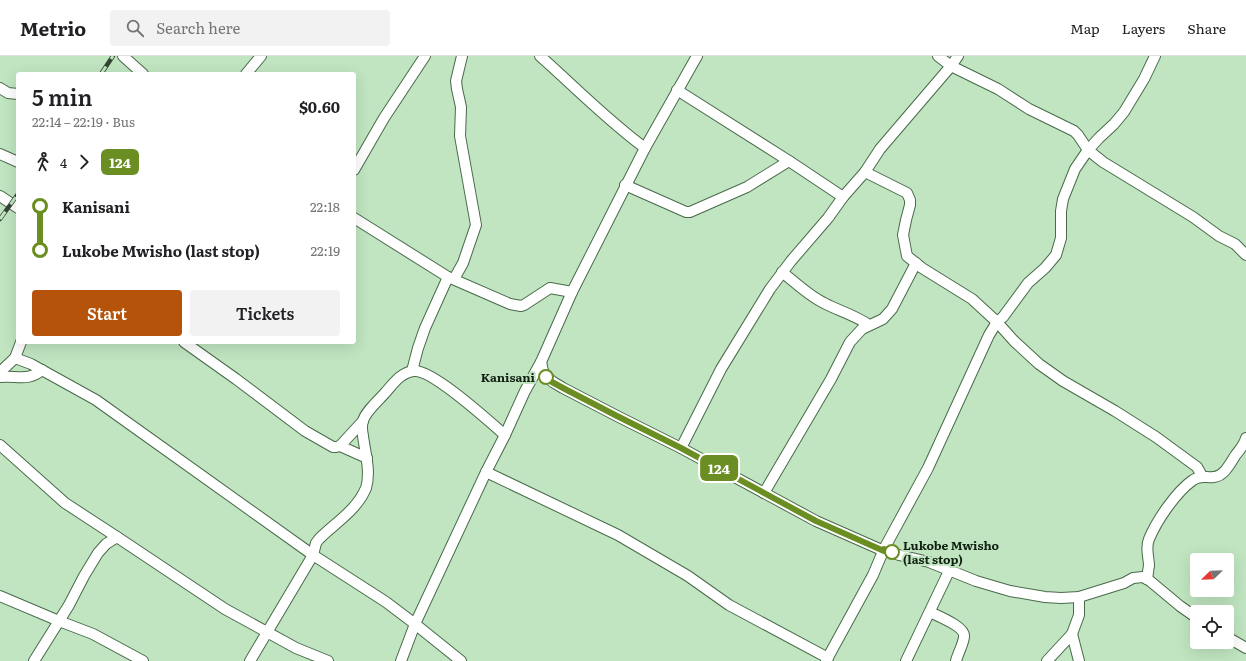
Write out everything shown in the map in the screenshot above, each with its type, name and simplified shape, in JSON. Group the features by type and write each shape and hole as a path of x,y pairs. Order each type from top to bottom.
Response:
{"street":[{"path":"123,56 141,72"},
{"path":"248,72 261,56"},
{"path":"356,167 388,111 425,56"},
{"path":"412,371 425,328 451,278 463,263 476,225 460,136 461,107 456,81 462,56"},
{"path":"540,56 603,114 645,148"},
{"path":"401,661 415,624 486,472 525,391 541,362 572,292 625,185 697,56"},
{"path":"938,56 951,66 998,90 1029,109 1074,131 1088,150 1103,162 1193,217 1219,236 1234,244 1246,255"},
{"path":"681,448 721,369 759,305 782,272 865,172 880,148 958,56"},
{"path":"486,472 618,535 688,576 729,605 827,660 928,468 997,322 1003,317 1028,283 1045,268 1056,255 1061,238 1061,211 1063,199 1075,169 1088,150 1124,112 1144,79 1155,56"},
{"path":"0,88 8,93 16,94"},
{"path":"677,90 843,197"},
{"path":"0,154 16,161"},
{"path":"625,185 686,212 690,212 747,187 789,161"},
{"path":"865,172 907,193 910,200 910,205 903,235 907,256 972,299 1039,364 1063,381 1156,437 1197,467 1202,476"},
{"path":"0,196 16,207"},
{"path":"356,219 451,278 510,304 521,306 529,303 550,288 572,292"},
{"path":"764,493 832,379 850,342 858,333 887,315 892,309 916,263"},
{"path":"782,272 816,299 850,314 869,325"},
{"path":"0,372 14,358 20,344"},
{"path":"189,344 305,431 333,447 340,446 367,458"},
{"path":"14,358 42,370 96,400 313,555 368,590 415,624 461,661"},
{"path":"541,362 544,373 552,382 681,448 816,521 884,550 929,562 950,569 976,581 1010,591 1061,598 1078,597 1133,578 1147,578 1190,612"},
{"path":"0,377 29,377 34,376 42,370"},
{"path":"340,446 397,380 403,375 412,371 422,373 448,388 505,435"},
{"path":"250,661 313,555 315,546 319,539 346,515 362,494 367,481 367,458 362,428 363,421"},
{"path":"1147,578 1149,565 1147,547 1150,536 1175,497 1184,487 1202,476 1214,477 1221,474 1228,468 1241,449 1246,438"},
{"path":"0,445 65,503 225,610 296,648 328,661"},
{"path":"34,661 98,553 106,544 117,537"},
{"path":"906,661 950,569"},
{"path":"0,596 93,634 143,661"},
{"path":"1047,661 1072,634 1079,615 1078,597"},
{"path":"930,612 959,628 963,632 964,637 956,661"},
{"path":"1072,634 1079,661"},
{"path":"1234,641 1246,648"}],"railway":[{"path":"102,72 113,56"},
{"path":"0,219 16,197"}],"bus line":[{"name":"124","path":"546,377 563,388 681,448 816,521 884,551 884,549 892,552"}],"place":[{"name":"Kanisani","path":"546,377"},
{"name":"Lukobe Mwisho (last stop)","path":"892,552"}]}
